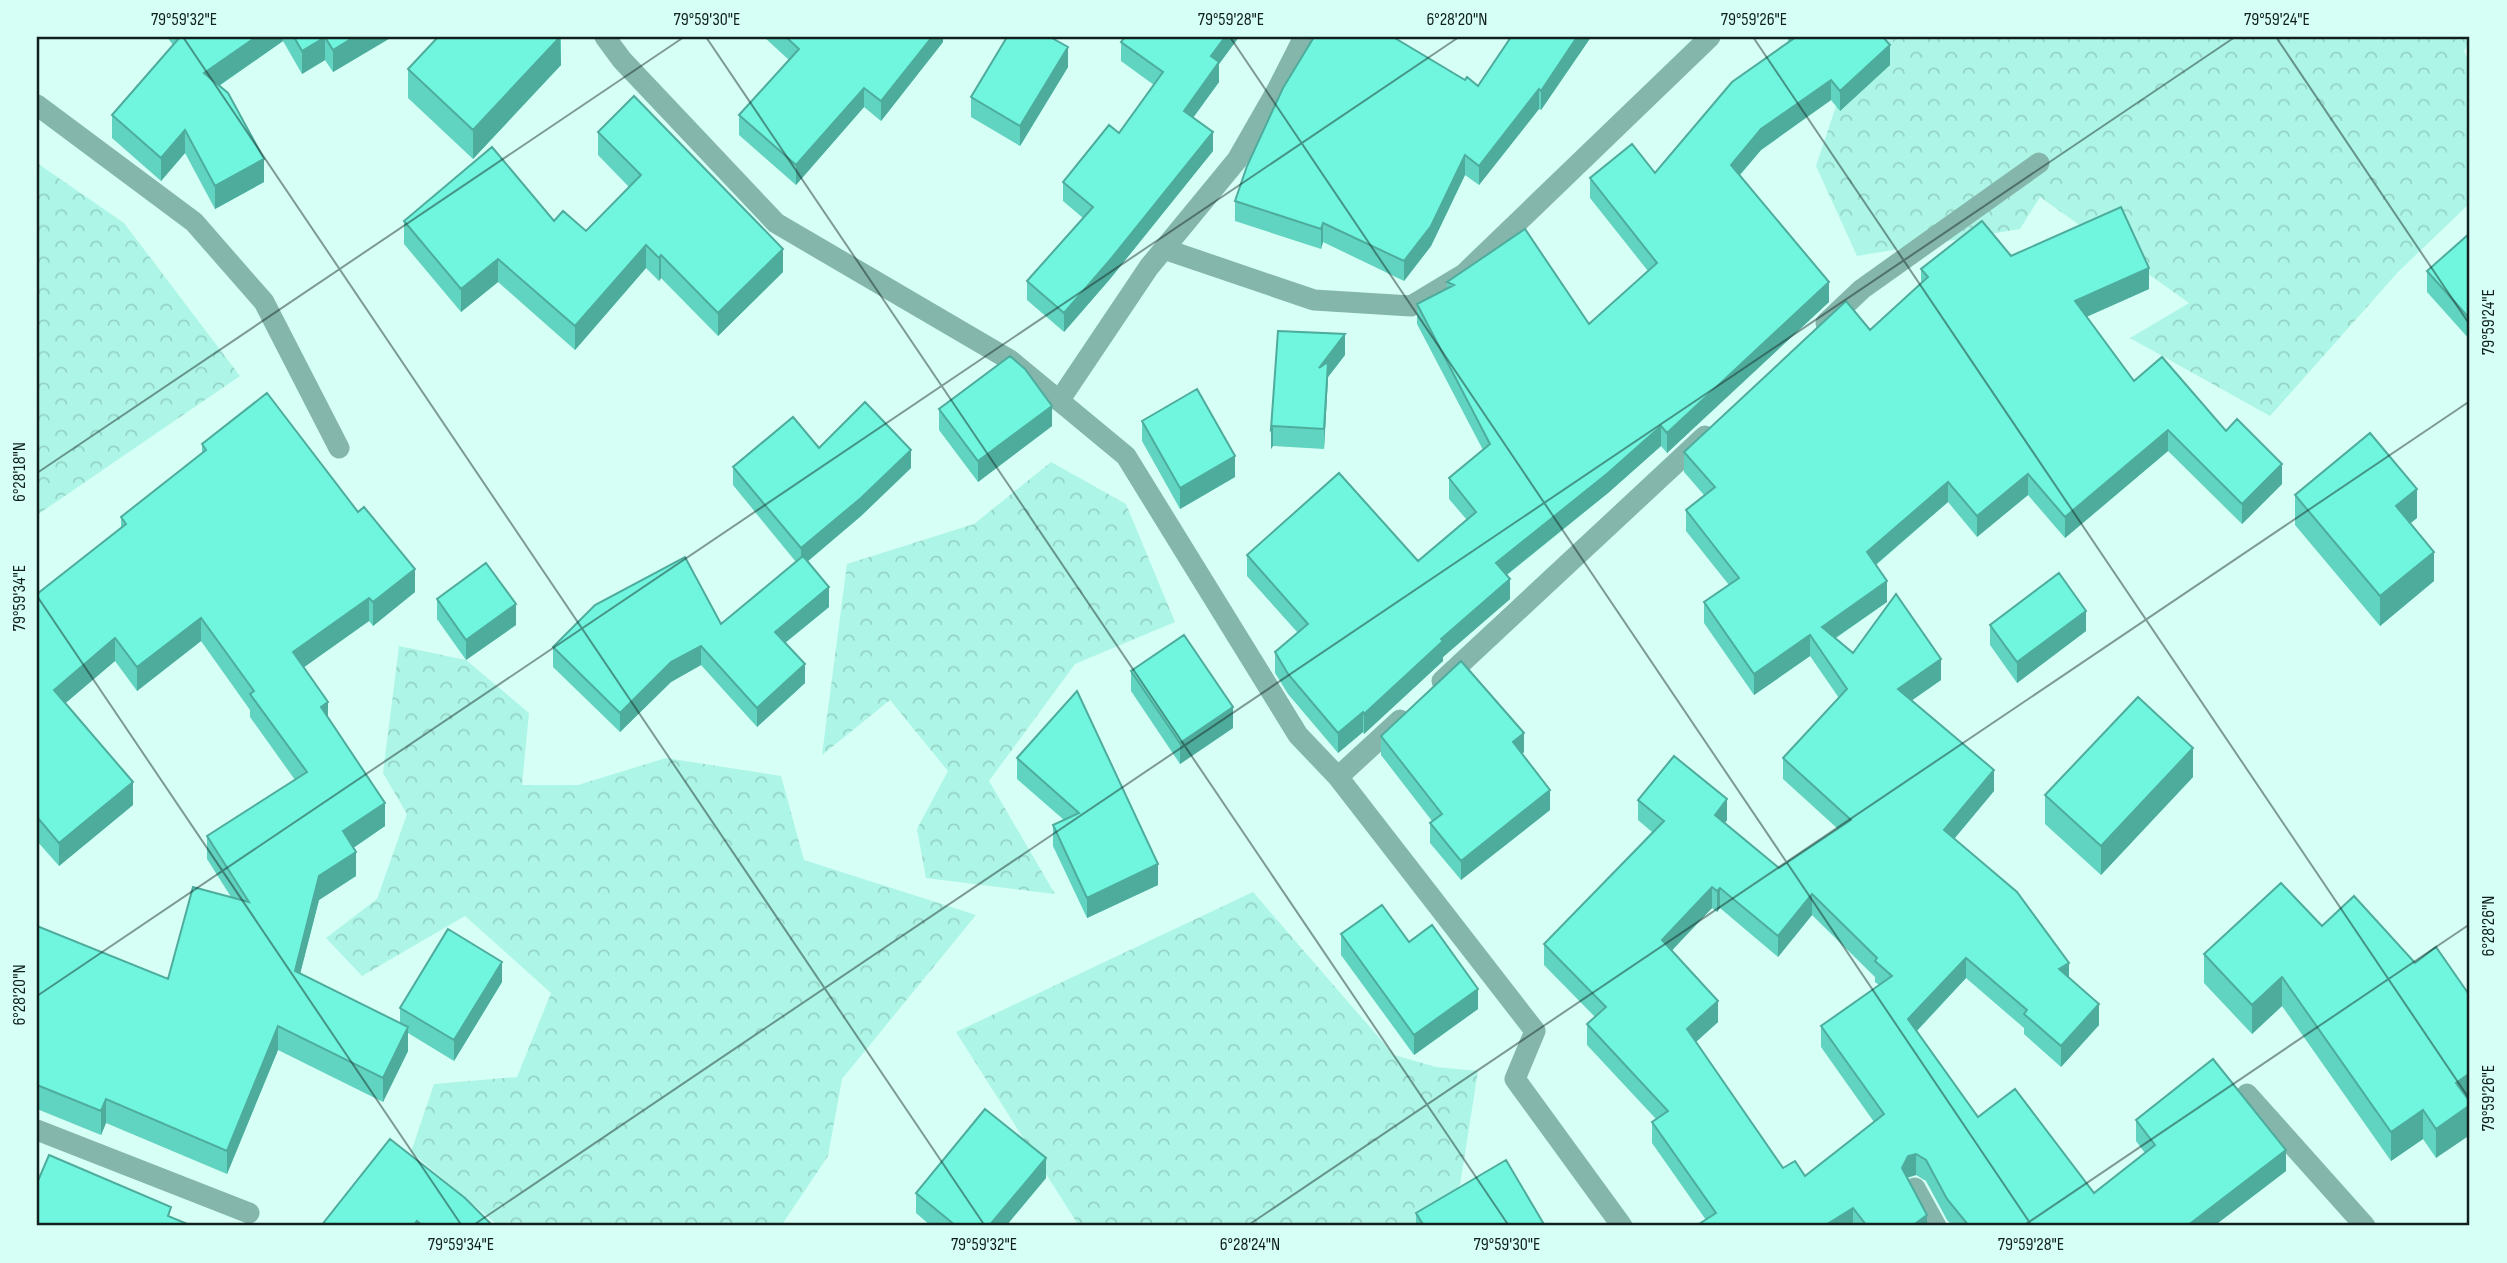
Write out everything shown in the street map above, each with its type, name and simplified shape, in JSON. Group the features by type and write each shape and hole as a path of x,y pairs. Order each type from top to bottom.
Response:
{"street":[{"path":"605,37 622,60 776,223 1010,360 1126,456 1298,735 1338,777 1535,1031 1515,1079 1622,1226"},
{"path":"1059,401 1149,267 1237,160 1304,37"},
{"path":"1164,249 1314,300 1411,306 1464,274 1710,37"},
{"path":"37,105 194,222 264,302 339,448"},
{"path":"1812,336 1863,289 2039,163"},
{"path":"1338,777 1721,421"},
{"path":"2247,1094 2365,1226"},
{"path":"37,1130 248,1213"},
{"path":"1915,1188 1936,1226"}],"green space":[{"path":"1859,37 2470,37 2464,51 2470,64 2470,203 2398,272 2270,416 2130,338 2189,303 2040,197 2020,229 1857,256 1816,166"},
{"path":"37,163 124,223 240,376 37,515"},
{"path":"1051,462 1126,504 1175,622 1075,664 989,781 1055,894 926,878 917,829 948,771 890,700 822,755 847,564 974,524"},
{"path":"399,646 466,660 529,713 522,785 578,785 666,758 781,776 804,860 976,915 842,1079 828,1156 781,1226 499,1226 411,1152 434,1084 517,1077 551,993 465,916 362,976 326,938 377,899 407,814 383,773"},
{"path":"1253,892 1394,1055 1436,1067 1478,1071 1460,1185 1413,1226 1079,1226 956,1032"}],"building":[{"path":"180,37 256,37 204,73 228,93 264,159 215,186 185,130 161,158 112,115"},
{"path":"294,37 325,37 302,51"},
{"path":"325,37 354,37 333,50"},
{"path":"438,37 560,37 473,130 408,69"},
{"path":"786,37 932,37 881,101 864,88 796,165 739,115 799,49"},
{"path":"1007,37 1050,37 1068,47 1020,126 971,97"},
{"path":"1125,37 1225,37 1211,56 1219,62 1184,111 1213,132 1064,313 1027,281 1093,207 1063,182 1109,125 1119,133 1163,72 1121,42"},
{"path":"1314,37 1393,37 1465,80 1467,77 1478,86 1511,37 1577,37 1541,91 1539,89 1479,166 1465,155 1431,226 1404,261 1323,223 1321,229 1235,201 1247,166 1283,88"},
{"path":"1791,37 1883,37 1890,45 1840,91 1831,80 1761,129 1731,165 1829,282 1667,433 1661,426 1608,473 1496,563 1510,579 1441,639 1443,641 1364,714 1363,712 1338,733 1288,674 1275,652 1308,624 1247,555 1339,473 1418,561 1476,512 1449,478 1490,444 1417,304 1454,285 1447,282 1525,229 1589,324 1657,263 1590,178 1632,144 1655,173 1732,82 1793,39"},
{"path":"634,96 783,249 718,313 661,255 659,258 646,245 575,326 498,259 461,289 404,221 492,147 554,221 563,211 586,231 641,175 598,132"},
{"path":"2121,207 2149,268 2075,301 2134,381 2162,357 2226,431 2237,419 2282,464 2242,504 2168,430 2065,517 2028,474 1977,516 1948,482 1867,552 1887,581 1822,627 1853,653 1896,594 1941,659 1898,689 1994,770 1944,830 2017,892 2069,963 2059,969 2099,1004 2061,1046 2024,1014 2027,1010 1966,958 1908,1019 1978,1117 2015,1089 2094,1193 2155,1145 2136,1120 2213,1059 2286,1150 2187,1226 1969,1226 1947,1199 1926,1160 1916,1154 1908,1156 1902,1168 1927,1215 1912,1226 1867,1226 1853,1208 1824,1226 1696,1226 1716,1213 1652,1122 1668,1111 1587,1024 1606,1007 1544,944 1664,821 1638,800 1674,756 1727,799 1715,815 1779,868 1851,820 1783,758 1847,689 1810,635 1754,674 1704,602 1739,578 1686,510 1715,487 1684,452 1846,301 1870,330 1928,277 1921,269 1982,221 2011,256","holes":["1712,887 1717,891 1720,888 1778,936 1812,894 1892,976 1821,1026 1884,1114 1805,1176 1795,1161 1783,1168 1687,1029 1718,1001 1662,940"]},
{"path":"2470,233 2470,319 2427,271"},
{"path":"1278,331 1345,334 1319,368 1328,362 1324,429 1273,426 1271,429"},
{"path":"1010,356 1025,369 1052,406 978,461 939,409"},
{"path":"1197,389 1235,456 1180,488 1142,421"},
{"path":"267,393 358,512 364,507 415,569 373,602 369,598 293,652 328,702 321,707 385,803 343,831 356,852 319,876 295,971 408,1027 383,1078 278,1026 227,1151 106,1099 101,1111 37,1085 37,926 168,979 193,887 249,902 207,836 307,772 250,694 254,691 201,618 137,667 115,638 54,690 133,782 59,843 37,817 37,594 126,524 121,517 206,450 202,444"},
{"path":"865,402 911,450 861,498 801,548 733,467 793,417 819,448"},
{"path":"2370,433 2417,489 2396,506 2434,552 2380,596 2295,495"},
{"path":"803,556 829,587 775,632 805,664 757,708 701,646 671,662 620,713 553,647 595,605 685,557 721,624"},
{"path":"486,563 516,604 466,640 437,599"},
{"path":"2059,573 2086,611 2017,662 1990,625"},
{"path":"1184,635 1233,707 1180,743 1131,671"},
{"path":"1461,661 1524,733 1513,742 1550,790 1461,861 1430,823 1442,814 1381,736"},
{"path":"1077,691 1158,864 1087,898 1053,825 1079,813 1017,758"},
{"path":"2138,697 2193,748 2101,846 2045,795"},
{"path":"2281,883 2322,926 2354,896 2415,963 2436,947 2470,996 2470,1073 2456,1083 2470,1105 2436,1129 2423,1110 2391,1132 2282,977 2252,1005 2204,954"},
{"path":"1382,905 1409,942 1432,925 1478,989 1414,1035 1341,934"},
{"path":"448,929 502,962 454,1040 400,1008"},
{"path":"985,1109 1046,1158 989,1226 956,1226 916,1193"},
{"path":"390,1139 465,1198 493,1226 423,1226 417,1221 413,1226 321,1226"},
{"path":"49,1155 171,1207 168,1216 192,1226 37,1226 37,1183"},
{"path":"1506,1160 1545,1226 1424,1226 1416,1213"}]}
